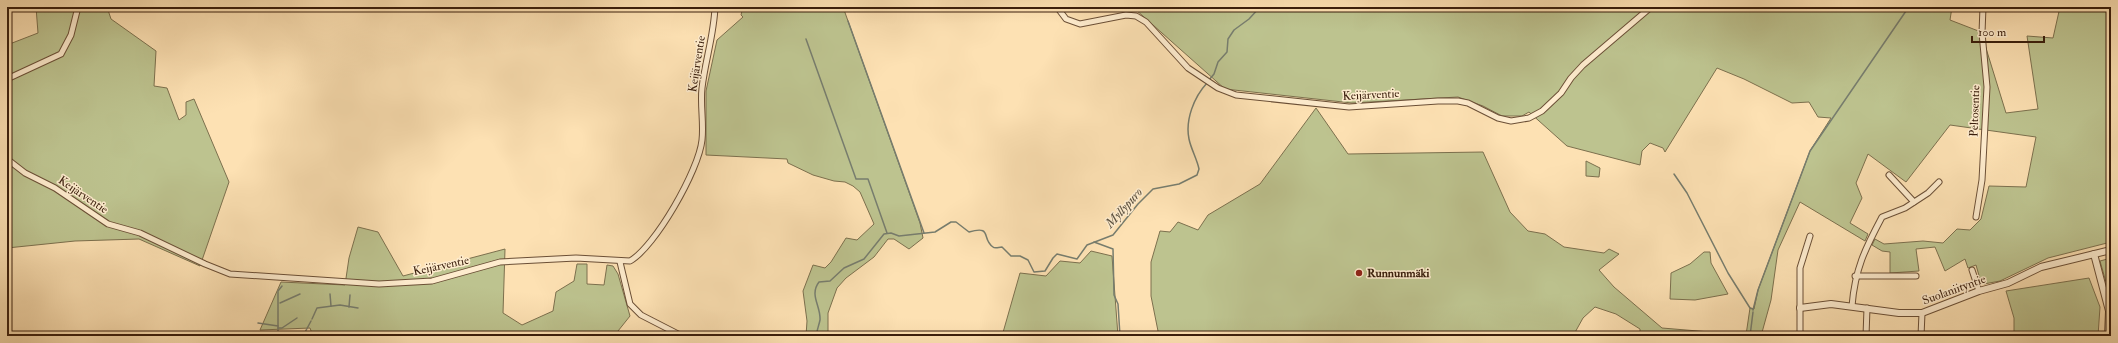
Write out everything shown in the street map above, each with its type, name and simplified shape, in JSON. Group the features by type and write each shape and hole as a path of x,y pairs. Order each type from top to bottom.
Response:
{"street":[{"path":"7,79 61,54 71,35 78,7"},
{"name":"Keijärventie","path":"7,160 25,173 54,188 108,224 140,233 205,264 230,274 379,284 432,281 500,262 576,258 620,262 630,261 636,258 647,245 680,197 692,177 699,158 702,140 702,90 711,43 715,7"},
{"name":"Keijärventie","path":"1058,7 1066,18 1072,22 1080,24 1126,15 1141,19 1146,22 1188,68 1201,78 1228,93 1245,97 1349,108 1438,101 1458,101 1468,103 1498,118 1518,121 1529,118 1542,111 1561,93 1571,78 1583,66 1651,7"},
{"name":"Peltosentie","path":"1976,216 1982,180 1987,87 1982,33 1983,7"},
{"path":"1889,175 1914,202"},
{"path":"1852,306 1855,276 1867,246 1882,217 1905,208 1932,190 1939,182"},
{"path":"1800,336 1800,268 1810,236"},
{"name":"Suolaniityntie","path":"1800,308 1822,304 1852,306 1899,313 1922,313 1979,291 2008,283 2041,267 2111,250"},
{"path":"2094,254 2109,311 2108,336"},
{"path":"620,262 630,304 641,315 682,336"},
{"path":"1972,270 1979,291"},
{"path":"1855,276 1916,276"},
{"path":"1866,336 1867,308"},
{"path":"1922,313 1922,336"},
{"path":"1973,336 1979,336"}],"green space":[{"path":"36,7 107,7 111,19 156,51 154,86 167,88 179,120 186,115 186,102 194,99 229,182 200,266 139,239 75,241 7,248 7,45 38,33"},
{"path":"743,7 843,7 920,223 923,238 909,249 894,239 888,239 874,257 846,278 837,288 828,313 828,336 806,336 807,321 803,291 813,265 825,268 831,262 846,238 857,240 874,224 860,192 845,182 834,181 813,175 788,163 787,159 706,155 706,91 717,40 743,17 741,15"},
{"path":"1137,7 1952,7 1950,20 1981,32 2006,113 2038,109 2027,36 2053,38 2060,7 2111,7 2111,242 2048,258 2000,281 1984,284 1980,279 1976,265 1968,268 1965,259 1945,271 1935,247 1916,249 1919,271 1890,273 1890,252 1882,251 1872,245 1875,239 1884,244 1923,241 1943,243 1957,229 1970,230 1981,219 1989,186 2026,187 2036,137 1950,125 1906,182 1868,154 1856,183 1862,198 1850,223 1868,234 1865,241 1800,202 1778,250 1771,300 1761,336 1640,336 1640,329 1616,314 1595,307 1583,318 1573,336 1159,336 1151,296 1151,262 1160,231 1170,232 1178,222 1198,230 1208,215 1260,184 1316,108 1348,154 1483,152 1510,212 1528,231 1545,234 1564,247 1604,253 1609,249 1619,254 1599,270 1614,287 1662,328 1746,335 1750,308 1754,309 1758,290 1810,151 1831,118 1818,117 1809,102 1792,103 1744,79 1717,68 1665,152 1663,148 1650,143 1642,151 1640,165 1567,146 1529,112 1522,116 1502,116 1483,106 1458,97 1352,103 1225,89 1135,9"},
{"path":"1586,161 1600,168 1599,177 1586,176"},
{"path":"358,227 378,232 403,276 505,249 503,313 522,325 553,311 556,292 574,281 577,264 587,264 587,284 604,285 607,265 613,266 618,274 630,316 614,336 313,336 310,328 260,330 281,282 345,285 349,258"},
{"path":"1091,251 1112,256 1118,336 1002,336 1020,273 1046,276 1060,261 1080,263"},
{"path":"1704,252 1710,252 1711,263 1728,294 1695,300 1670,299 1671,273 1690,264"},
{"path":"2111,258 2111,300 2100,261"},
{"path":"2089,278 2100,307 2098,336 2014,336 2014,318 2006,291"}],"waterway":[{"name":"Myllypuro","path":"1209,80 1214,74 1218,62 1227,52 1228,39 1234,30 1249,19 1260,7"},
{"path":"1753,310 1758,290 1810,151 1906,11 1906,7"},
{"path":"848,21 924,233"},
{"path":"806,39 856,179 868,179 887,233"},
{"name":"Myllypuro","path":"816,336 820,315 815,291 819,282 830,281 844,268 864,259 884,234 891,233 899,236 935,232 951,222 956,222 969,232 976,230 981,230 984,232 990,244 994,248 1002,247 1011,256 1020,256 1028,260 1034,272 1045,271 1057,254 1077,259 1087,245 1113,235 1138,204 1153,189 1179,184 1197,175 1199,169 1189,139 1188,124 1198,95 1207,83"},
{"path":"1674,174 1687,193 1728,273 1750,308 1753,309"},
{"path":"1094,242 1113,249 1114,295 1118,304 1120,336"},
{"path":"278,336 278,291 282,286"},
{"path":"280,303 300,294"},
{"path":"330,294 331,306"},
{"path":"349,307 350,295"},
{"path":"312,319 317,308 340,305 358,308"},
{"path":"1750,336 1753,312"},
{"path":"278,328 282,328 297,318"},
{"path":"303,336 311,321"},
{"path":"258,323 278,326"}],"place":[{"name":"Runnunmäki","path":"1359,273"}]}
